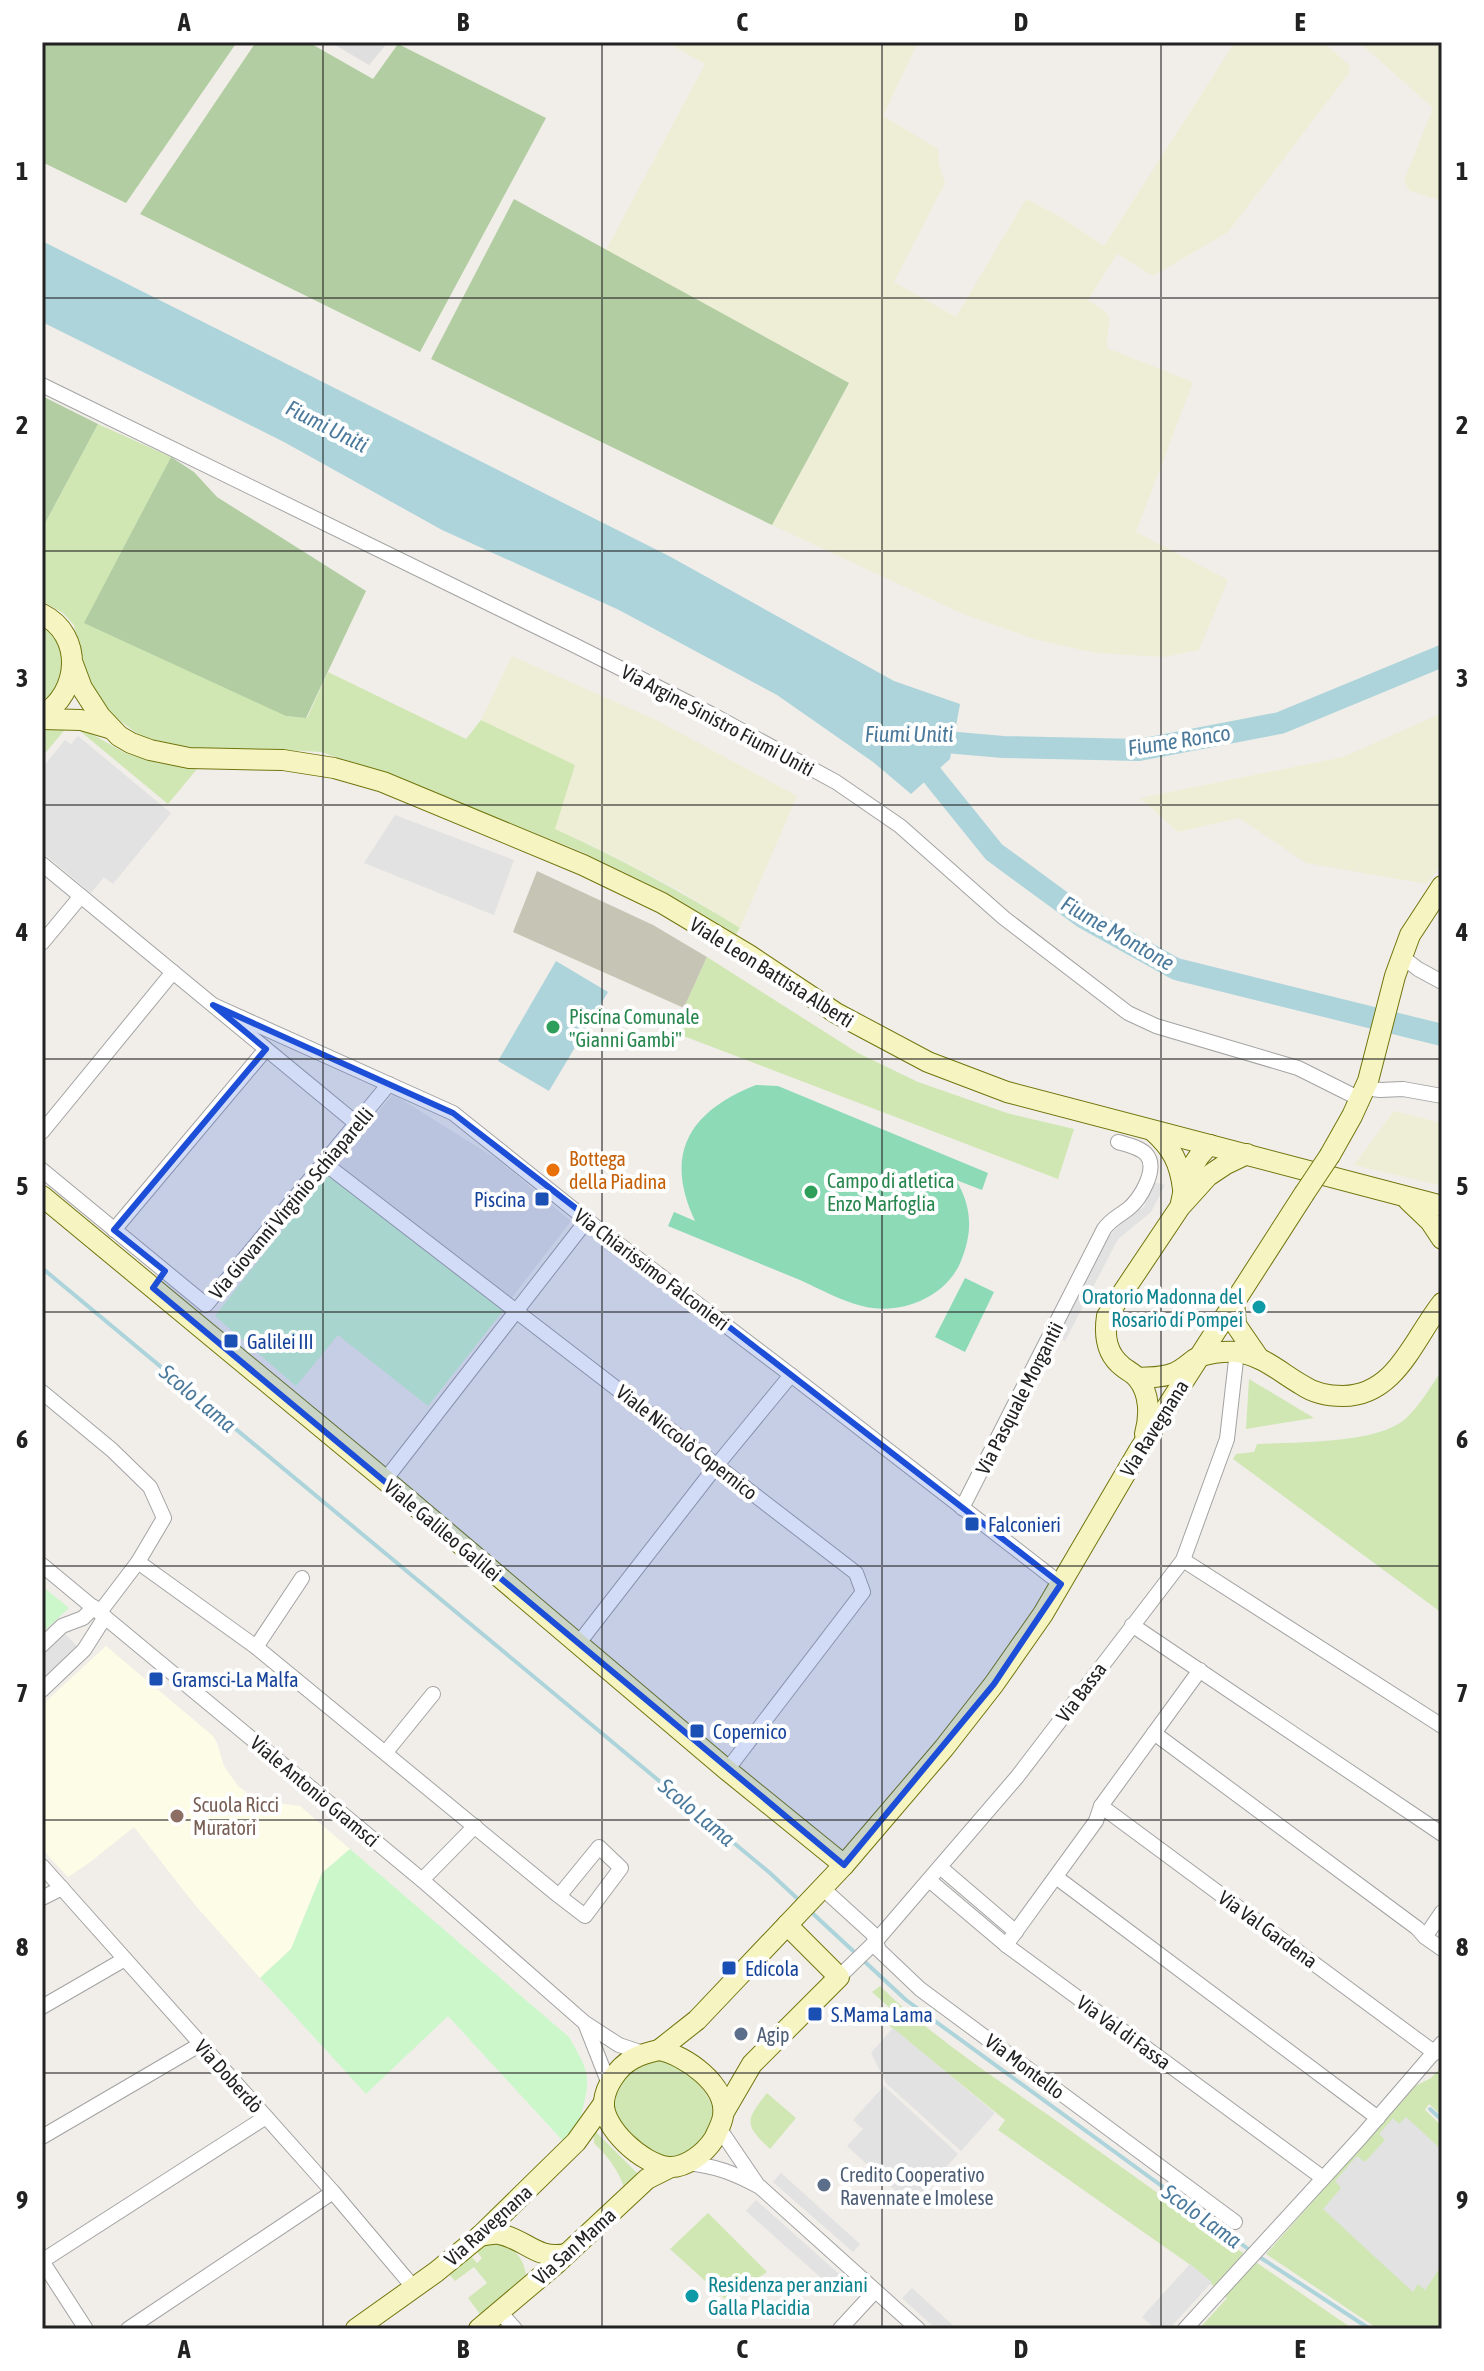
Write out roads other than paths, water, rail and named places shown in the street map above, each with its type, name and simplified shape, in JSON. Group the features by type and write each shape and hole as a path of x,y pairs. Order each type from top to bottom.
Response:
{"street":[{"name":"Via Argine Sinistro Fiumi Uniti","path":"42,385 616,666 836,782 900,826 1004,918 1128,1013 1178,1034 1365,1089"},
{"name":"Viale Leon Battista Alberti","path":"42,614 62,630 82,688 100,716 131,743 189,758 283,760 334,768 383,782 583,865 662,903 749,955 836,1013 928,1062 1007,1092 1442,1206"},
{"path":"42,717 63,697 71,681 73,664"},
{"name":"Viale Leon Battista Alberti","path":"42,717 81,720 112,729"},
{"path":"42,864 357,1124"},
{"name":"Via Ravegnana","path":"651,2051 697,2020 787,1925 826,1892 844,1865 994,1684 1043,1614 1138,1452 1330,1155 1365,1089 1398,966 1410,935 1442,886"},
{"path":"42,943 81,896"},
{"path":"1398,966 1418,969 1442,982"},
{"path":"42,1132 173,972"},
{"name":"Via Chiarissimo Falconieri","path":"213,1005 453,1113 587,1220 1061,1584"},
{"path":"114,1230 266,1049"},
{"name":"Via Giovanni Virginio Schiaparelli","path":"42,1170 49,1193 114,1230 159,1280 206,1305 389,1084"},
{"path":"1365,1089 1403,1089 1442,1096"},
{"path":"1153,1131 1175,1156 1181,1173 1182,1198"},
{"name":"Via Pasquale Morgantii","path":"962,1508 1104,1229 1143,1194 1150,1160 1135,1147 1118,1142"},
{"path":"1208,1176 1210,1145"},
{"path":"1138,1452 1149,1414 1146,1397 1138,1378 1117,1362 1108,1347 1105,1330 1107,1316 1182,1198 1196,1159 1210,1145"},
{"path":"1182,1198 1208,1176 1247,1154"},
{"name":"Viale Niccolò Copernico","path":"324,1163 856,1573 863,1592 727,1770"},
{"name":"Viale Galileo Galilei","path":"49,1193 159,1280 385,1480 727,1770 844,1865"},
{"path":"1406,1197 1430,1221 1442,1239"},
{"path":"385,1480 587,1220"},
{"path":"1138,1378 1178,1372 1198,1357 1228,1351 1258,1357 1313,1392 1327,1396 1366,1392 1384,1383 1397,1369 1441,1299"},
{"path":"1234,1301 1236,1325 1258,1357"},
{"name":"Via Bassa","path":"839,1977 876,1941 1017,1777 1183,1560 1227,1439 1236,1360"},
{"path":"578,1644 791,1375"},
{"path":"42,1392 112,1450 150,1487 164,1518 138,1562 100,1612 84,1650 42,1690"},
{"path":"1183,1560 1442,1726"},
{"path":"138,1562 256,1647 386,1752 559,1896 585,1916 621,1868 599,1847 559,1896"},
{"name":"Viale Antonio Gramsci","path":"42,1565 422,1880 585,2023 619,2045 651,2051"},
{"path":"256,1647 302,1578"},
{"path":"42,1645 62,1626 100,1612"},
{"path":"72,1623 83,1627 90,1640"},
{"path":"1132,1625 1442,1834"},
{"path":"1006,1945 1096,1821 1101,1806 1200,1670"},
{"path":"386,1752 433,1694"},
{"path":"1154,1733 1442,1949"},
{"name":"Via Val Gardena","path":"1101,1806 1438,2048"},
{"path":"422,1880 475,1826"},
{"name":"Via Doberdò","path":"42,1866 333,2192 414,2288"},
{"path":"940,1867 1016,1932"},
{"path":"1056,1877 1378,2118"},
{"name":"Via Val di Fassa","path":"929,1880 1006,1945 1323,2178"},
{"path":"42,1898 62,1888"},
{"name":"Via Montello","path":"826,1892 873,1934 879,1950 920,1989 1235,2222"},
{"path":"1425,1937 1442,1912"},
{"path":"679,2165 706,2148 752,2064 839,1977 787,1925"},
{"path":"42,2007 125,1959"},
{"name":"Viale Antonio Gramsci","path":"585,2023 606,2093"},
{"path":"42,2137 201,2044"},
{"path":"1185,2329 1438,2048"},
{"path":"760,2187 722,2120 719,2097 710,2082 686,2059 672,2052 651,2051 629,2060 618,2071 606,2093 609,2123 629,2145 653,2164 709,2166 730,2171 760,2187 918,2329"},
{"name":"Via Ravegnana","path":"356,2329 480,2236 576,2142 606,2093"},
{"path":"86,2329 42,2261 266,2117"},
{"name":"Via San Mama","path":"479,2329 647,2179 679,2165"},
{"path":"128,2329 333,2192"},
{"path":"480,2236 499,2234 542,2254 554,2257 566,2254"},
{"path":"840,2329 875,2291"},
{"path":"500,2312 515,2329"}],"water":[{"name":"Fiumi Uniti","path":"42,241 669,556 894,681 960,704 950,759 911,794 873,762 777,695 619,610 442,530 284,442 42,322"},
{"name":"Piscina Comunale \"Gianni Gambi\"","path":"556,961 608,992 549,1091 498,1061"}],"waterway":[{"name":"Fiume Ronco","path":"923,740 1003,747 1139,750 1280,723 1442,656"},
{"name":"Fiume Montone","path":"915,754 994,852 1084,918 1176,969 1442,1035"},
{"name":"Scolo Lama","path":"42,1268 800,1901"},
{"name":"Scolo Lama","path":"809,1910 906,2000 1251,2251"},
{"path":"1430,2109 1442,2120"},
{"name":"Scolo Lama","path":"1258,2256 1370,2329"}],"place":[{"name":"Piscina Comunale \"Gianni Gambi\"","path":"553,1027"},
{"name":"Bottega della Piadina","path":"553,1170"},
{"name":"Campo di atletica Enzo Marfoglia","path":"811,1192"},
{"name":"Piscina","path":"542,1199"},
{"name":"Oratorio Madonna del Rosario di Pompei","path":"1259,1307"},
{"name":"Galilei III","path":"231,1341"},
{"name":"Falconieri","path":"972,1524"},
{"name":"Gramsci-La Malfa","path":"156,1679"},
{"name":"Copernico","path":"697,1731"},
{"name":"Scuola Ricci Muratori","path":"177,1816"},
{"name":"Edicola","path":"729,1968"},
{"name":"S.Mama Lama","path":"815,2014"},
{"name":"Agip","path":"741,2034"},
{"name":"Credito Cooperativo Ravennate e Imolese","path":"824,2185"},
{"name":"Residenza per anziani Galla Placidia","path":"692,2296"}]}
